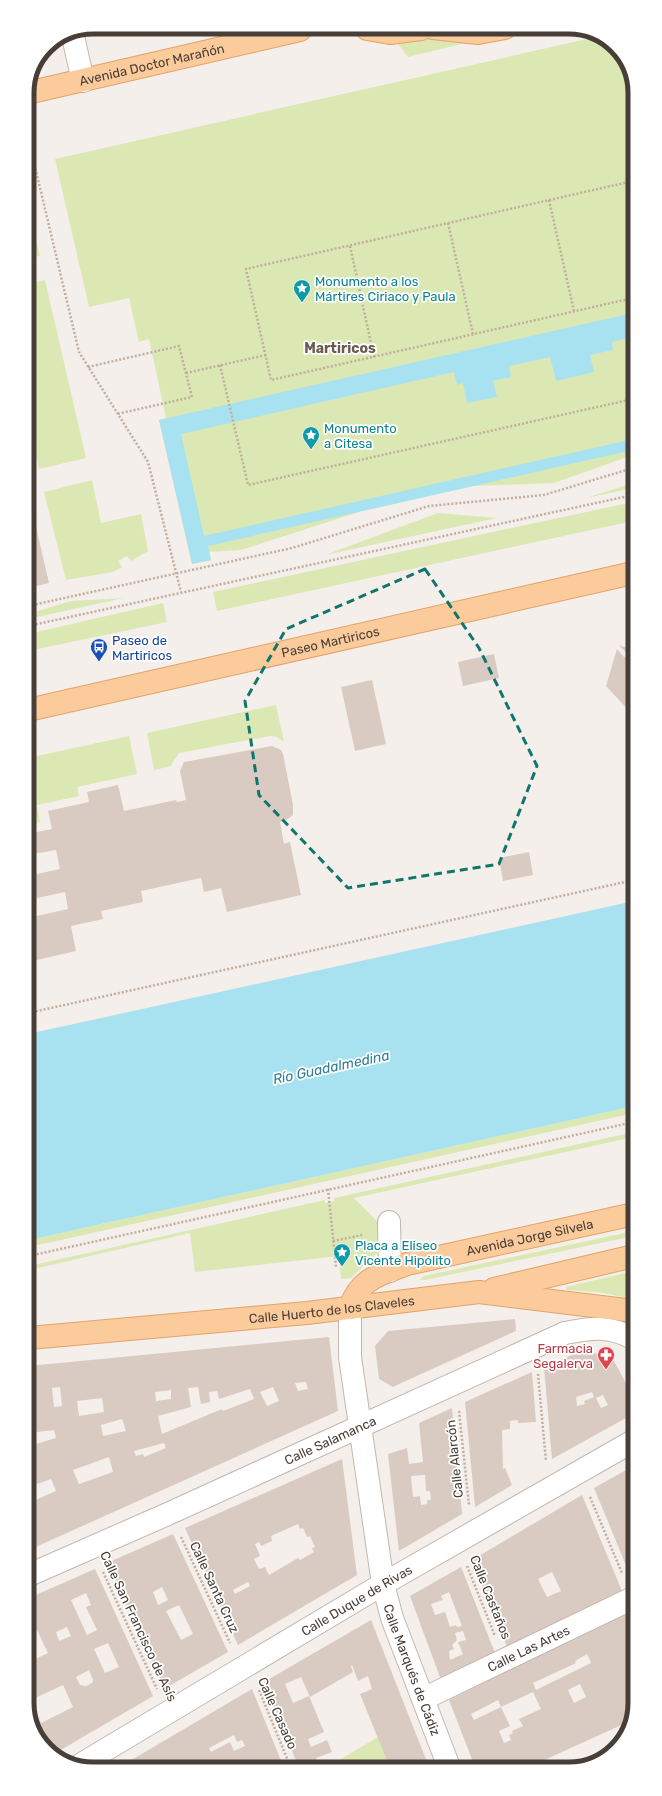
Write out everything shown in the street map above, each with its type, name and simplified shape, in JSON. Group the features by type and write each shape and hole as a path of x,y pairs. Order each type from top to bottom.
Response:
{"main road":[{"name":"Avenida Doctor Marañón","path":"34,92 283,34"},
{"name":"Paseo Martiricos","path":"34,709 628,574"},
{"name":"Avenida Jorge Silvela","path":"350,1308 354,1295 364,1283 390,1271 426,1259 628,1215"},
{"path":"479,1292 628,1257"},
{"name":"Calle Huerto de los Claveles","path":"34,1338 350,1308 479,1292 628,1310"}],"street":[{"path":"73,38 83,81"},
{"path":"389,1222 390,1271"},
{"name":"Calle Marqués de Cádiz","path":"350,1308 350,1357 383,1584 392,1618 447,1762"},
{"name":"Calle Salamanca","path":"34,1573 170,1513 565,1333 594,1327 622,1332 628,1336"},
{"name":"Calle Duque de Rivas","path":"86,1761 383,1584 628,1444"},
{"name":"Calle Las Artes","path":"423,1699 628,1601"}],"path":[{"path":"34,162 79,352 148,462 181,592"},
{"path":"628,182 246,269 271,380 628,299"},
{"path":"549,200 574,311"},
{"path":"448,223 473,334"},
{"path":"350,246 374,356"},
{"path":"88,367 180,346 192,397 117,414"},
{"path":"186,373 266,355"},
{"path":"220,365 248,485 628,400"},
{"path":"34,605 292,548 429,506 544,495 628,470"},
{"path":"34,625 628,496"},
{"path":"34,1012 628,881"},
{"path":"34,1255 628,1123"},
{"path":"328,1190 336,1267"},
{"path":"538,1370 549,1490"},
{"name":"Calle Alarcón","path":"456,1382 465,1537"},
{"path":"579,1472 628,1584"},
{"name":"Calle Santa Cruz","path":"170,1513 233,1649 244,1668"},
{"name":"Calle Castaños","path":"465,1537 505,1660"},
{"name":"Calle San Francisco de Asís","path":"92,1548 168,1712"},
{"name":"Calle Casado","path":"244,1668 257,1686 289,1762"}],"highlighted area":[{"path":"425,569 479,648 537,766 499,864 348,888 259,795 245,701 286,629"}],"green space":[{"path":"428,36 466,43 408,57 396,41"},
{"path":"590,38 598,42 616,57 626,78 628,93 628,457 554,483 473,486 362,511 241,550 209,552 211,560 192,564 159,420 166,418 149,339 139,342 129,298 89,307 55,159"},
{"path":"34,233 40,256 34,257"},
{"path":"45,280 86,458 39,469 34,446 34,282"},
{"path":"92,480 101,523 141,514 148,551 131,561 127,556 118,561 122,567 113,572 66,580 44,492"},
{"path":"628,485 628,489 586,498"},
{"path":"628,503 628,522 217,611 213,592"},
{"path":"438,513 497,518 325,555"},
{"path":"124,598 34,618 34,612 71,601"},
{"path":"163,603 167,622 34,650 34,633"},
{"path":"276,705 284,742 277,737 270,736 179,753 171,766 154,770 147,733"},
{"path":"129,736 137,774 77,787 79,796 37,805 40,822 34,824 34,757"},
{"path":"628,1107 628,1114 34,1246 34,1239"},
{"path":"628,1133 628,1138 354,1198 380,1224 377,1253 351,1278 341,1279 339,1256 195,1272 190,1233 34,1269 34,1265 325,1200 325,1203 334,1201 334,1198"},
{"path":"628,1232 628,1237 420,1280 424,1276"},
{"path":"628,1272 628,1298 597,1292 567,1290 566,1287"},
{"path":"378,1737 388,1762 336,1762"}],"water":[{"path":"628,314 628,338 612,342 613,350 590,355 594,372 556,381 550,357 509,366 511,377 493,381 497,397 467,403 463,383 457,385 454,372 181,434 204,536 628,440 628,451 208,546 211,560 192,564 159,420"},
{"name":"Río Guadalmedina","path":"628,902 628,1107 34,1239 34,1033"}],"building":[{"path":"34,518 49,583 34,587"},
{"path":"619,645 624,647 628,646 628,655"},
{"path":"617,649 624,657 628,655 628,710 606,686"},
{"path":"494,654 499,678 463,686 458,662"},
{"path":"372,680 386,744 355,751 341,687"},
{"path":"272,746 281,750 293,805 293,815 280,822 284,844 290,842 301,895 227,912 221,888 204,892 201,878 141,891 143,902 101,911 103,919 71,926 76,951 34,961 34,917 68,909 65,892 34,899 34,875 60,869 56,850 34,854 34,833 52,829 48,811 89,802 87,792 118,785 124,811 176,800 177,802 186,800 180,771 184,762"},
{"path":"529,852 533,875 503,881 499,858"},
{"path":"515,1319 516,1331 393,1387 379,1379 375,1346 388,1331"},
{"path":"329,1337 338,1411 34,1548 34,1501 56,1491 51,1479 34,1485 34,1445 56,1438 54,1430 34,1432 34,1366","holes":["306,1382 308,1389 298,1391 295,1383","60,1387 62,1406 54,1407 52,1388","198,1387 201,1404 210,1402 209,1392 217,1391 219,1399 250,1389 254,1399 223,1411 222,1409 162,1434 158,1416 191,1407 188,1388","273,1387 279,1401 267,1406 260,1392","171,1390 171,1399 156,1401 155,1392","102,1398 104,1412 79,1416 77,1401","122,1419 126,1431 103,1436 101,1425","164,1443 166,1448 144,1457 143,1454 136,1456 134,1451","109,1457 113,1472 79,1484 73,1470"]},
{"path":"581,1351 606,1355 614,1361 628,1387 628,1417 552,1459 544,1367","holes":["592,1392 594,1397 584,1401 585,1404 577,1406 576,1397","603,1395 608,1405 601,1408 596,1398"]},
{"path":"532,1372 536,1422 518,1423 518,1420 510,1421 510,1429 502,1430 503,1469 505,1468 512,1485 475,1507 465,1402"},
{"path":"452,1408 462,1514 399,1551 388,1454 407,1448 409,1464 423,1462 419,1423","holes":["425,1475 426,1491 430,1491 431,1500 427,1500 427,1504 421,1505 420,1496 413,1497 411,1476"]},
{"path":"342,1459 357,1575 238,1645 185,1528","holes":["298,1524 300,1529 303,1528 307,1537 310,1536 315,1547 312,1548 314,1552 300,1560 298,1558 269,1575 265,1567 259,1569 254,1559 260,1556 255,1544 259,1542 261,1546 272,1541 271,1536","248,1582 250,1586 235,1594 233,1590"]},
{"path":"628,1469 628,1570 594,1488"},
{"path":"582,1495 622,1591 507,1647 472,1560","holes":["552,1572 561,1591 547,1597 538,1579"]},
{"path":"173,1534 228,1652 164,1689 107,1563","holes":["162,1587 168,1600 158,1605 153,1592","179,1605 193,1634 181,1640 166,1611"]},
{"path":"461,1567 495,1653 441,1680 410,1596","holes":["449,1592 462,1626 457,1627 456,1625 450,1627 445,1612 435,1615 431,1604 443,1600 441,1596","463,1631 466,1640 458,1642 463,1654 450,1660 449,1651 454,1649 452,1645 457,1640 455,1633"]},
{"path":"95,1569 153,1696 59,1751 46,1739 42,1732 36,1718 35,1709 41,1723 73,1707 63,1685 34,1699 34,1660 48,1653 37,1630 34,1632 34,1596","holes":["86,1593 91,1605 86,1607 97,1630 87,1635 71,1600","67,1627 71,1636 59,1641 56,1632","108,1643 119,1667 105,1673 94,1649","89,1670 93,1680 92,1683 86,1686 80,1685 76,1677"]},
{"path":"628,1611 628,1703 624,1724 540,1762 473,1762 449,1700","holes":["587,1654 591,1663 536,1690 533,1683 576,1663 575,1661","580,1684 586,1697 574,1703 568,1690","533,1692 541,1709 519,1719 523,1726 512,1731 513,1733 509,1735 511,1740 504,1743 499,1731 510,1726 501,1707","498,1700 501,1707 474,1720 471,1714"]},
{"path":"371,1620 427,1762 388,1762 360,1694 372,1689 368,1676 358,1681 352,1665 351,1667 353,1672 310,1697 301,1677 285,1684 293,1703 309,1696 324,1732 308,1739 311,1747 327,1740 332,1752 316,1758 318,1762 297,1762 264,1682"},
{"path":"252,1689 282,1762 128,1762","holes":["234,1735 237,1742 242,1740 245,1746 234,1751 230,1742 211,1752 209,1748"]}],"place":[{"name":"Monumento a los Mártires Ciriaco y Paula","path":"302,303"},
{"name":"Monumento a Citesa","path":"311,450"},
{"name":"Paseo de Martiricos","path":"99,662"},
{"name":"Placa a Eliseo Vicente Hipólito","path":"342,1267"},
{"name":"Farmacia Segalerva","path":"606,1370"}],"district":[{"name":"Martiricos","path":"340,348"}]}
